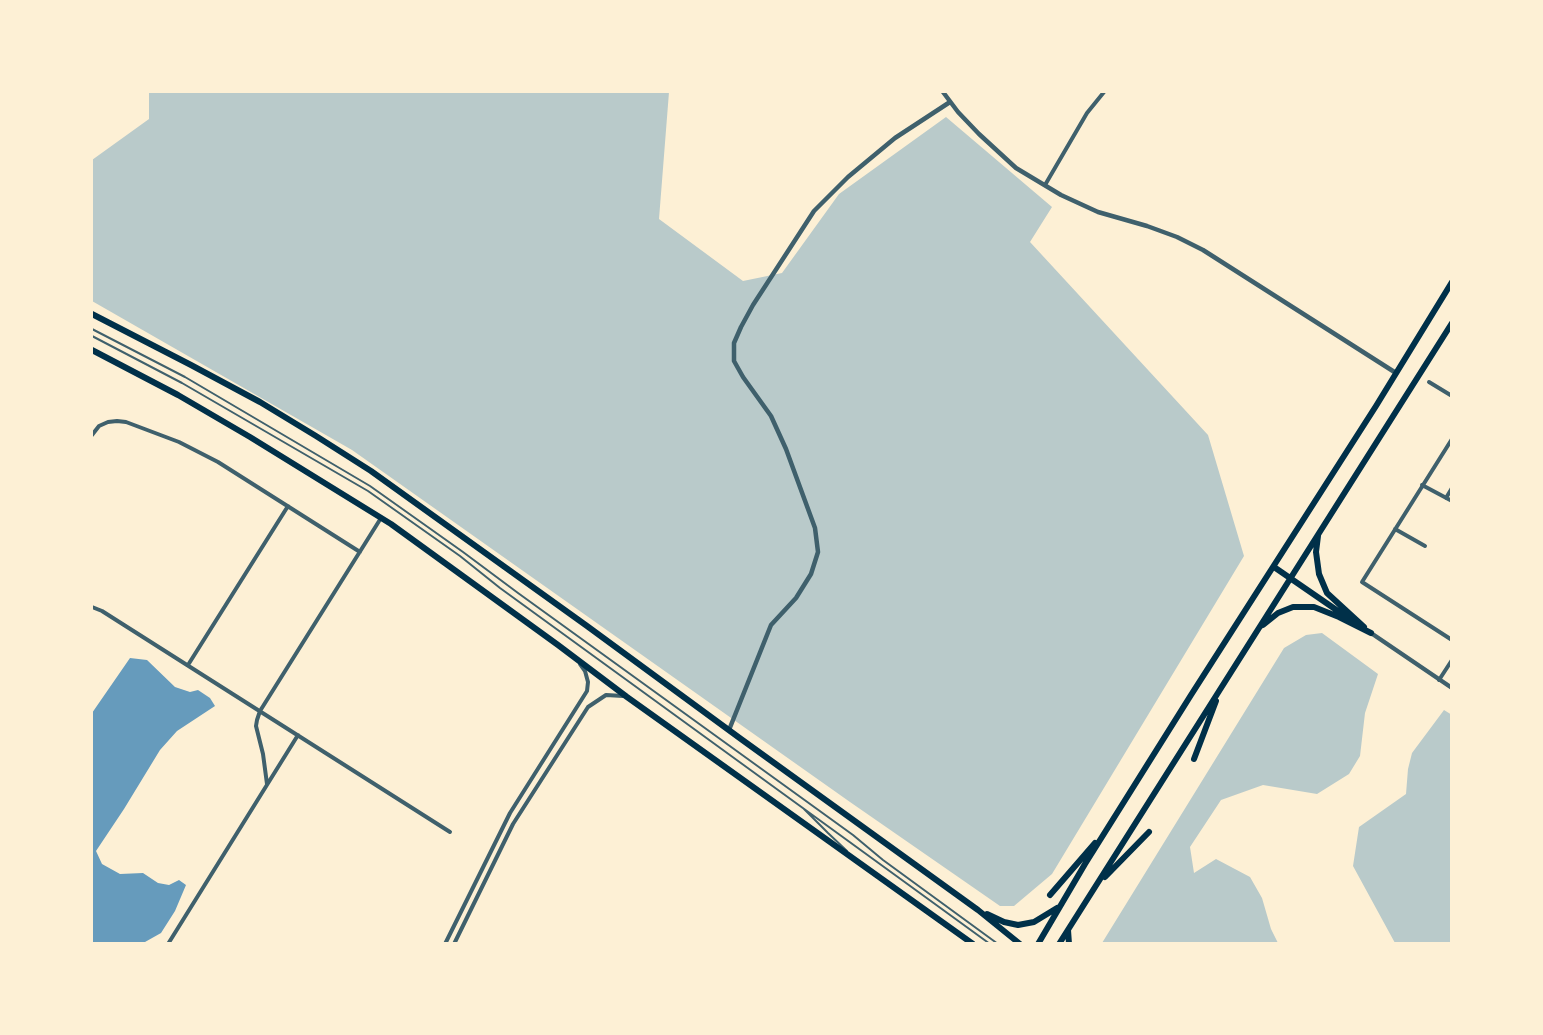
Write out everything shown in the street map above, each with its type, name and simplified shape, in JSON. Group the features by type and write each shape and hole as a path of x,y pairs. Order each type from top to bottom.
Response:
{"main road":[{"path":"1038,944 1107,829 1452,282"},
{"path":"92,314 260,402 371,471 978,910 1020,944"},
{"path":"1059,944 1452,323"},
{"path":"1438,345 1452,329"},
{"path":"92,350 199,407 381,518 973,944"},
{"path":"1319,532 1316,552 1318,574 1327,593 1371,633"},
{"path":"1274,567 1371,633"},
{"path":"1257,629 1278,613 1293,608 1314,607 1371,633"},
{"path":"1194,759 1221,687"},
{"path":"1050,895 1107,829"},
{"path":"1096,886 1149,832"},
{"path":"978,910 1004,922 1018,925 1034,922 1060,906"},
{"path":"1068,930 1069,944"}],"street":[{"path":"943,92 979,134 1016,168 1061,195 1098,212 1147,226 1203,250 1396,373"},
{"path":"1045,185 1087,113 1104,92"},
{"path":"729,730 771,625 796,598 811,574 818,552 815,528 786,449 771,416 734,361 734,343 753,305 814,211 848,177 895,138 950,102"},
{"path":"1429,382 1452,396"},
{"path":"92,435 99,426 117,421 126,422 168,438 218,462 360,552"},
{"path":"1452,439 1362,582 1452,640"},
{"path":"1422,485 1452,501"},
{"path":"1446,498 1452,488"},
{"path":"188,665 288,506"},
{"path":"267,784 256,726 260,711 381,518"},
{"path":"1395,529 1425,546"},
{"path":"92,607 188,665 450,832"},
{"path":"1371,633 1452,688"},
{"path":"445,944 510,813 587,691 588,682 585,671 577,658"},
{"path":"1439,680 1452,660"},
{"path":"454,944 513,824 588,707 606,695 627,697"},
{"path":"168,944 298,735"}],"lane":[{"path":"92,329 185,377 370,486 853,835 883,861 998,944"},
{"path":"92,336 182,383 368,491 990,944"},
{"path":"800,805 875,875"}],"shaded area":[{"path":"149,92 669,92 659,219 743,281 782,273 839,194 946,117 1052,207 1030,242 1208,435 1244,556 1052,874 1014,906 1000,906 352,450 92,301 92,160 149,119"},
{"path":"1322,633 1378,674 1365,713 1360,756 1349,774 1317,794 1263,785 1221,800 1190,847 1194,873 1216,859 1250,877 1262,898 1271,929 1278,943 1102,943 1284,648 1306,635"},
{"path":"1444,710 1452,715 1451,943 1395,943 1353,866 1359,827 1406,794 1412,753"}],"water":[{"path":"130,658 147,660 175,687 190,692 198,690 210,698 215,706 177,731 160,750 96,851 102,864 120,874 143,873 158,883 169,885 179,880 186,885 175,911 161,933 145,942 92,943 92,713"}]}
